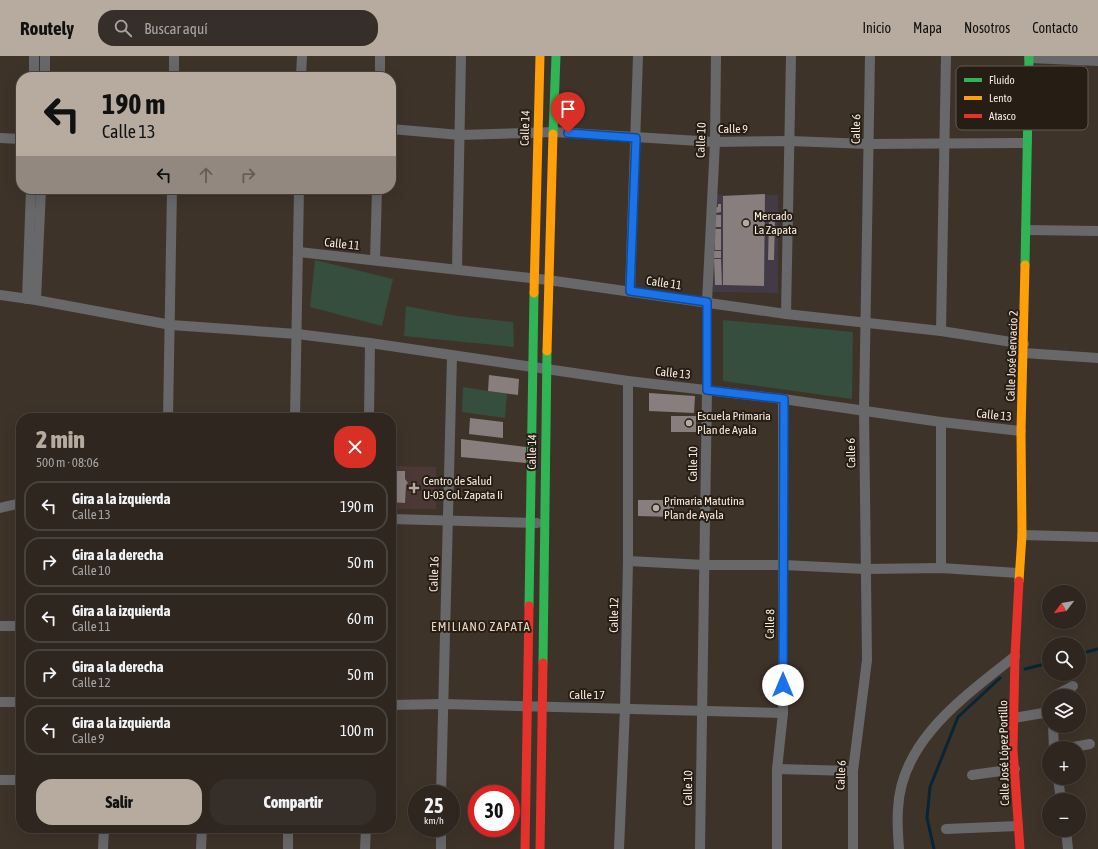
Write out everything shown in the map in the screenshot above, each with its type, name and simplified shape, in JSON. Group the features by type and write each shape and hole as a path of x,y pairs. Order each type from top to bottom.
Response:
{"main road":[{"name":"Calle 14","path":"525,849 540,56"},
{"name":"Calle 14","path":"540,849 546,370 556,56"},
{"name":"Calle José Gervacio 2","path":"1015,656 1022,535 1021,431 1028,130"},
{"name":"Calle José López Portillo","path":"1015,656 1015,769 1020,849"}],"street":[{"path":"34,56 34,72"},
{"path":"45,56 45,72"},
{"path":"174,56 174,72"},
{"path":"301,72 302,56"},
{"path":"380,56 380,72"},
{"path":"457,269 462,56"},
{"path":"630,291 638,56"},
{"name":"Calle 10","path":"700,849 707,302 715,142 716,56"},
{"path":"786,314 791,56"},
{"name":"Calle 6","path":"853,849 853,771 867,660 864,410 870,56"},
{"path":"941,331 946,56"},
{"path":"1029,57 1098,61"},
{"name":"Calle 9","path":"396,129 460,135 554,132 715,142 790,141 868,144 1028,143"},
{"path":"0,138 16,139"},
{"path":"31,194 31,299"},
{"path":"31,299 41,194"},
{"path":"168,413 171,325 172,194"},
{"path":"295,413 299,194"},
{"path":"375,260 377,194"},
{"path":"1026,230 1098,231"},
{"name":"Calle 11","path":"299,252 548,280 786,314 941,331 1024,348 1098,358"},
{"path":"0,295 31,299 171,325 297,334 370,343 369,413"},
{"name":"Calle 13","path":"370,343 546,370 784,399 941,422 1021,431"},
{"name":"Calle 16","path":"441,785 452,356"},
{"name":"Calle 12","path":"619,849 625,708 628,561 628,381"},
{"name":"Calle 8","path":"777,849 777,769 783,713 784,399"},
{"path":"941,422 942,568"},
{"path":"0,508 16,504"},
{"path":"396,519 543,523"},
{"path":"1022,535 1098,537"},
{"path":"628,561 704,565 784,565 866,569 942,568 1019,573"},
{"path":"0,626 16,626"},
{"path":"900,849 898,809 903,779 914,754 931,731 953,707 1015,656"},
{"path":"1067,689 1073,686"},
{"path":"0,702 16,702"},
{"name":"Calle 17","path":"396,704 442,704 528,708 625,708 783,713"},
{"path":"1014,718 1042,713"},
{"path":"1086,745 1090,744"},
{"path":"777,769 853,771"},
{"path":"972,775 1015,769"},
{"path":"0,780 16,780"},
{"path":"946,829 1018,826"},
{"path":"104,833 104,849"},
{"path":"201,849 202,833"},
{"path":"288,833 288,849"},
{"path":"365,849 366,833"},
{"path":"440,849 441,837"},
{"path":"1067,837 1068,849"}],"shaded area":[{"name":"Mercado La Zapata","path":"714,195 778,195 778,293 713,292"},
{"name":"Centro de Salud U-03 Col. Zapata Ii","path":"396,466 436,467 436,509 396,509"}],"green space":[{"path":"315,260 393,279 382,326 310,307"},
{"path":"406,306 457,316 513,322 514,347 404,336"},
{"path":"723,320 853,332 852,399 723,381"},
{"path":"463,387 507,394 505,418 462,412"}],"building":[{"path":"765,194 764,286 723,285 723,196"},
{"path":"718,204 721,204 721,212 715,213 715,207 718,207"},
{"path":"714,215 721,215 721,227 714,227"},
{"path":"769,219 775,219 774,260 768,260"},
{"path":"715,229 721,229 721,250 715,250"},
{"path":"714,251 721,251 721,258 714,258"},
{"path":"714,259 721,259 722,285 715,285"},
{"path":"489,375 519,379 518,395 488,391"},
{"path":"649,393 695,396 694,413 649,411"},
{"path":"671,416 696,416 696,432 671,432"},
{"path":"470,418 503,422 503,438 469,434"},
{"path":"461,439 526,447 526,463 461,457"},
{"path":"396,471 405,471 405,479 408,483 406,485 405,503 396,502"},
{"name":"Primaria Matutina Plan de Ayala","path":"638,500 674,500 674,517 638,516"}],"waterway":[{"path":"1086,652 1098,649"},
{"path":"1025,669 1042,665"},
{"path":"934,849 927,818 930,787 958,717 1000,678"}],"traffic: fast":[{"path":"553,134 556,56"},
{"path":"1029,56 1029,66"},
{"path":"1025,265 1028,130"},
{"path":"529,606 534,293"},
{"path":"543,663 547,351"}],"traffic: slow":[{"path":"534,293 540,56"},
{"path":"547,351 553,134"},
{"path":"1019,581 1022,535 1021,431 1025,265"}],"traffic: jam":[{"path":"1019,581 1015,656 1013,749 1020,849"},
{"path":"525,849 529,606"},
{"path":"540,849 543,663"}],"place":[{"name":"Mercado La Zapata","path":"746,223"},
{"name":"Escuela Primaria Plan de Ayala","path":"689,423"},
{"name":"Centro de Salud U-03 Col. Zapata Ii","path":"414,488"},
{"name":"Primaria Matutina Plan de Ayala","path":"656,508"}],"district":[{"name":"EMILIANO ZAPATA","path":"481,626"}],"route":[{"path":"568,133 636,138 630,291 707,302 707,390 784,399 783,685"}]}
